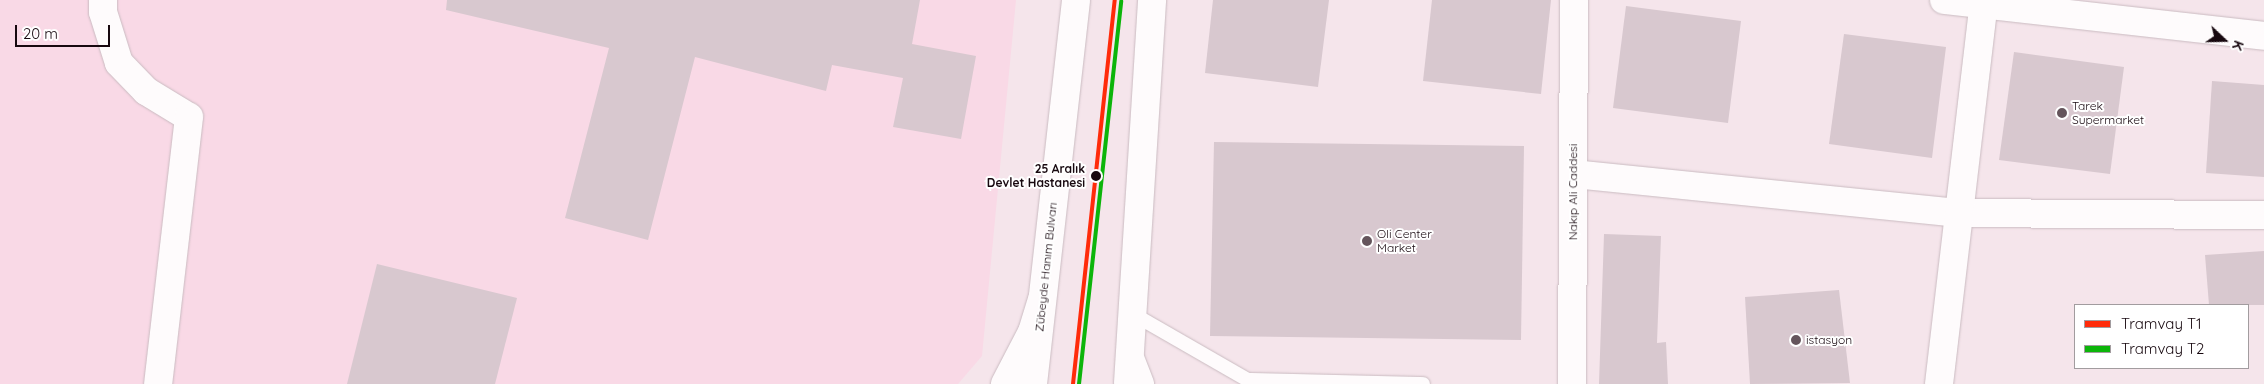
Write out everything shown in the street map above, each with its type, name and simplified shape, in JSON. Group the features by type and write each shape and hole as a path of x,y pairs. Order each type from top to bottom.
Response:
{"street":[{"path":"102,0 102,12 119,62 146,91 190,117 158,384"},
{"name":"Zübeyde Hanım Bulvarı","path":"1033,384 1076,0"},
{"path":"1140,384 1129,371 1152,0"},
{"name":"Nakıp Ali Caddesi","path":"1572,384 1574,0"},
{"path":"1944,0 1983,2 2264,36"},
{"path":"1939,384 1983,2"},
{"path":"1574,174 1958,213 2264,215"},
{"path":"1005,384 1032,332 1042,300"}],"lane":[{"path":"1133,314 1248,380 1423,384"}],"shaded area":[{"name":"25 Aralık Devlet Hastanesi","path":"0,0 1016,0 982,356 958,384 0,384"}],"building":[{"path":"447,0 920,0 912,44 976,56 961,139 893,127 903,78 832,65 826,91 695,57 648,240 565,218 609,48 446,10"},
{"path":"1213,0 1329,0 1318,87 1205,73"},
{"path":"1432,0 1551,0 1541,94 1423,81"},
{"path":"1626,6 1741,21 1728,123 1613,108"},
{"path":"1844,34 1946,47 1932,158 1829,144"},
{"name":"Tarek Supermarket","path":"2014,52 2124,67 2110,174 1999,160"},
{"path":"2212,81 2264,85 2264,177 2206,173"},
{"name":"Oli Center Market","path":"1214,142 1524,146 1521,340 1210,336"},
{"path":"1604,234 1661,236 1657,343 1666,342 1668,384 1599,384"},
{"path":"2264,251 2264,305 2209,304 2205,255"},
{"path":"377,264 517,298 495,384 347,384"},
{"path":"1839,290 1850,383 1750,384 1745,297"}],"tram line":[{"name":"T1","path":"1073,384 1115,0"},
{"name":"T2","path":"1079,384 1121,1"}],"place":[{"name":"Tarek Supermarket","path":"2062,113"},
{"name":"25 Aralık Devlet Hastanesi","path":"1096,176"},
{"name":"Oli Center Market","path":"1367,241"},
{"name":"istasyon","path":"1796,340"}]}
